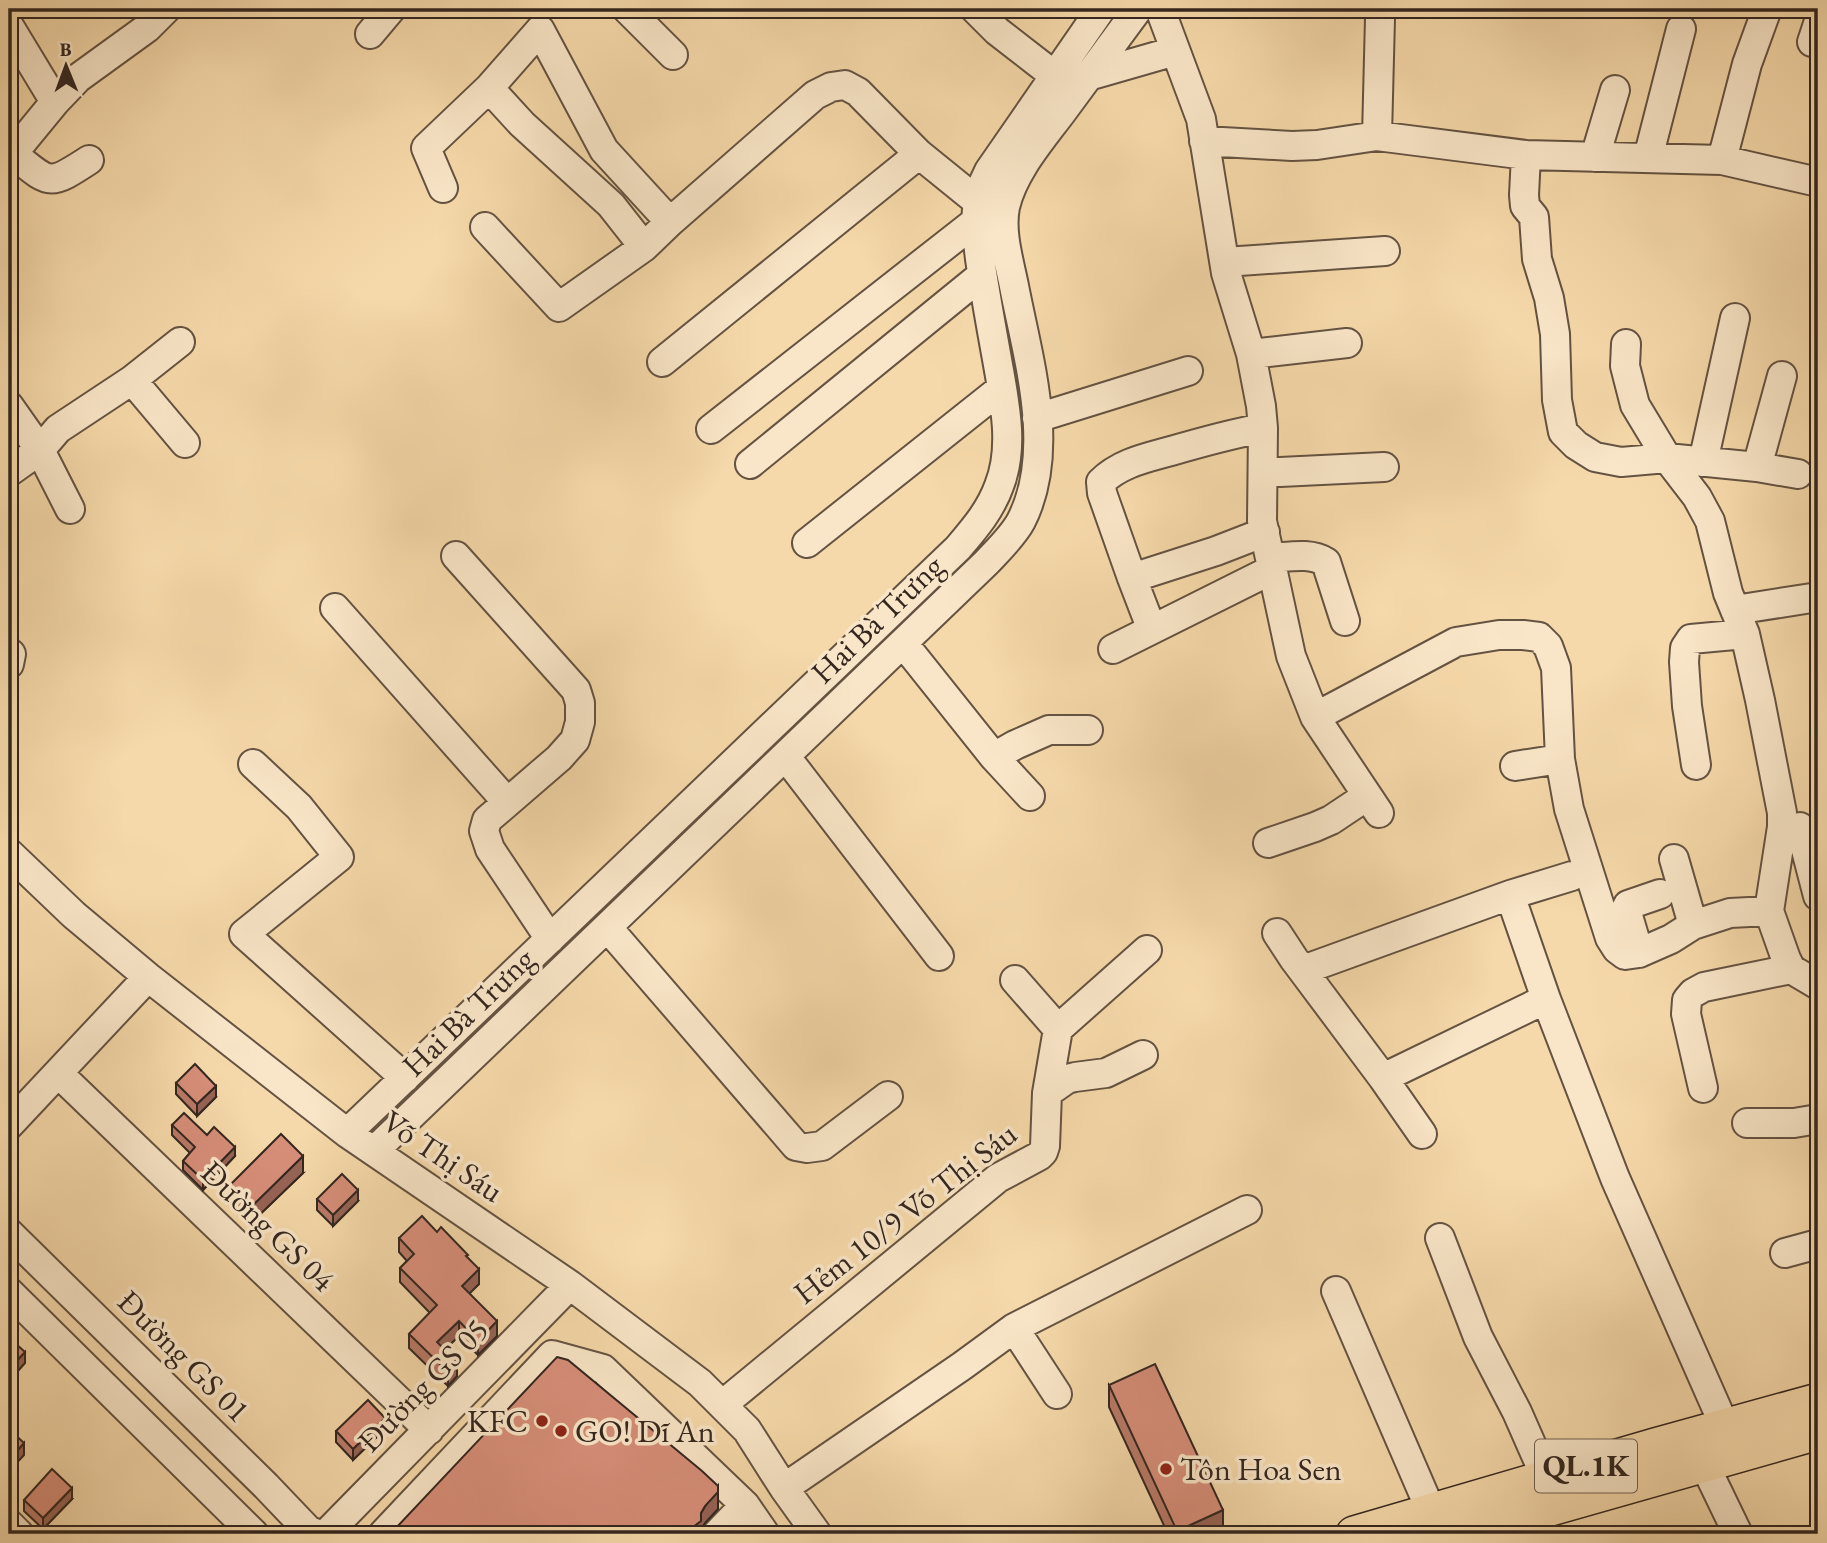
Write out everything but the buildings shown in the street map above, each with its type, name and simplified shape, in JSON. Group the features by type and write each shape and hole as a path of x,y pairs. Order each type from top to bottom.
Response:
{"main road":[{"name":"QL.1K","path":"1459,1534 1499,1529 1697,1450 1725,1427 1818,1401"},
{"name":"QL.1K","path":"1354,1534 1546,1478 1697,1450 1818,1432"}],"street":[{"path":"370,34 391,9"},
{"path":"627,9 673,55"},
{"path":"975,9 997,31 1055,76"},
{"path":"711,429 976,211 982,185 989,171 1101,9"},
{"name":"Hai Bà Trưng","path":"374,1151 987,562 1003,546 1020,522 1031,496 1039,443 1030,366 1004,233 1004,210 1009,192 1026,163 1138,9"},
{"path":"1160,9 1201,119 1226,273 1251,354 1263,428 1262,521 1291,656 1315,717 1373,804 1268,843"},
{"path":"1722,160 1746,64 1767,9"},
{"path":"89,160 66,176 51,179 41,177 11,156 78,78 149,15"},
{"path":"1377,136 1380,18"},
{"path":"9,26 55,102"},
{"path":"1648,158 1681,29"},
{"path":"443,188 426,148 489,88 540,30 604,150 670,222"},
{"path":"1088,76 1175,51"},
{"path":"485,227 559,307 644,247 815,95 831,87 845,85 858,92 976,211"},
{"path":"489,88 522,124 611,205 644,247"},
{"path":"1595,157 1615,90"},
{"path":"1204,141 1292,146 1377,136 1526,155 1722,160 1818,182"},
{"path":"662,362 919,154"},
{"path":"1526,155 1525,206 1534,217 1537,259 1549,298 1555,334 1557,400 1563,432 1594,457 1621,462 1667,458 1798,474"},
{"name":"Hai Bà Trưng","path":"347,1133 958,548 984,518 999,486 1006,462 1006,418 982,275 976,211"},
{"path":"1225,262 1385,251"},
{"path":"750,464 982,275"},
{"path":"1703,462 1735,318"},
{"path":"9,472 40,450 58,429 132,380 180,342"},
{"path":"1251,354 1346,343"},
{"path":"1626,344 1625,366 1635,405 1667,458 1697,497 1710,521 1760,700 1782,813 1783,827 1769,911 1791,969 1818,985"},
{"path":"1037,418 1188,371"},
{"path":"1757,467 1782,376"},
{"path":"132,380 185,443"},
{"path":"807,543 1002,388"},
{"path":"9,406 40,450 70,509"},
{"path":"1147,617 1102,493 1101,482 1110,473 1130,463 1223,436 1263,428"},
{"path":"1263,471 1384,467"},
{"path":"1132,578 1216,551 1318,557 1326,562 1345,621"},
{"path":"1113,649 1269,553"},
{"path":"456,556 576,690 580,703 580,722 575,740 559,758 487,820 484,831 490,849 550,939"},
{"path":"1696,765 1687,706 1684,662 1685,648 1691,639 1818,597"},
{"path":"335,608 507,802"},
{"path":"1315,717 1456,642 1499,635 1539,637 1548,646 1556,668 1560,759 1569,809 1610,939 1617,950 1625,955 1639,953 1671,939 1693,925 1731,913 1769,911"},
{"path":"903,643 994,757 1030,796"},
{"path":"994,757 1049,730 1088,730"},
{"path":"786,757 939,956"},
{"path":"1515,766 1560,759"},
{"path":"253,764 299,807 339,857 244,934 405,1078"},
{"path":"1800,827 1817,886"},
{"name":"Võ Thị Sáu","path":"9,853 74,915 148,977 347,1133 570,1285 700,1383 747,1430 817,1534"},
{"path":"1674,859 1693,925"},
{"path":"1303,970 1510,895 1572,876"},
{"path":"1639,953 1626,909 1634,902 1660,894"},
{"path":"1510,895 1546,999 1615,1178 1725,1427"},
{"path":"607,927 796,1146 807,1149 822,1146 888,1096"},
{"path":"1277,933 1422,1135"},
{"path":"1015,980 1058,1029 1147,950"},
{"path":"1703,1088 1686,1014 1687,1000 1704,987 1791,969"},
{"path":"9,1125 148,977"},
{"path":"1383,1078 1546,999"},
{"name":"Hẻm 10/9 Võ Thị Sáu","path":"722,1405 998,1178 1043,1152 1046,1093 1058,1029"},
{"path":"1046,1093 1067,1079 1106,1073 1143,1055"},
{"name":"Đường GS 04","path":"58,1073 429,1430"},
{"path":"1747,1123 1794,1123 1818,1119"},
{"path":"784,1488 1014,1328 1247,1210"},
{"name":"Đường GS 01","path":"9,1233 266,1486 310,1533"},
{"path":"1440,1238 1478,1337 1517,1412 1546,1478"},
{"path":"1786,1253 1818,1244"},
{"name":"Đường GS 05","path":"310,1533 429,1430 570,1285"},
{"path":"1336,1291 1431,1511"},
{"path":"9,1292 254,1534"},
{"path":"1014,1328 1057,1394"},
{"path":"383,1534 552,1355 603,1369 745,1505 765,1534"},
{"path":"476,1381 499,1410"},
{"path":"1697,1450 1738,1534"},
{"path":"717,1534 745,1505"},
{"path":"9,1524 19,1534"}],"place":[{"name":"KFC","path":"542,1421"},
{"name":"GO! Dĩ An","path":"561,1431"},
{"name":"Tôn Hoa Sen","path":"1166,1469"}]}
